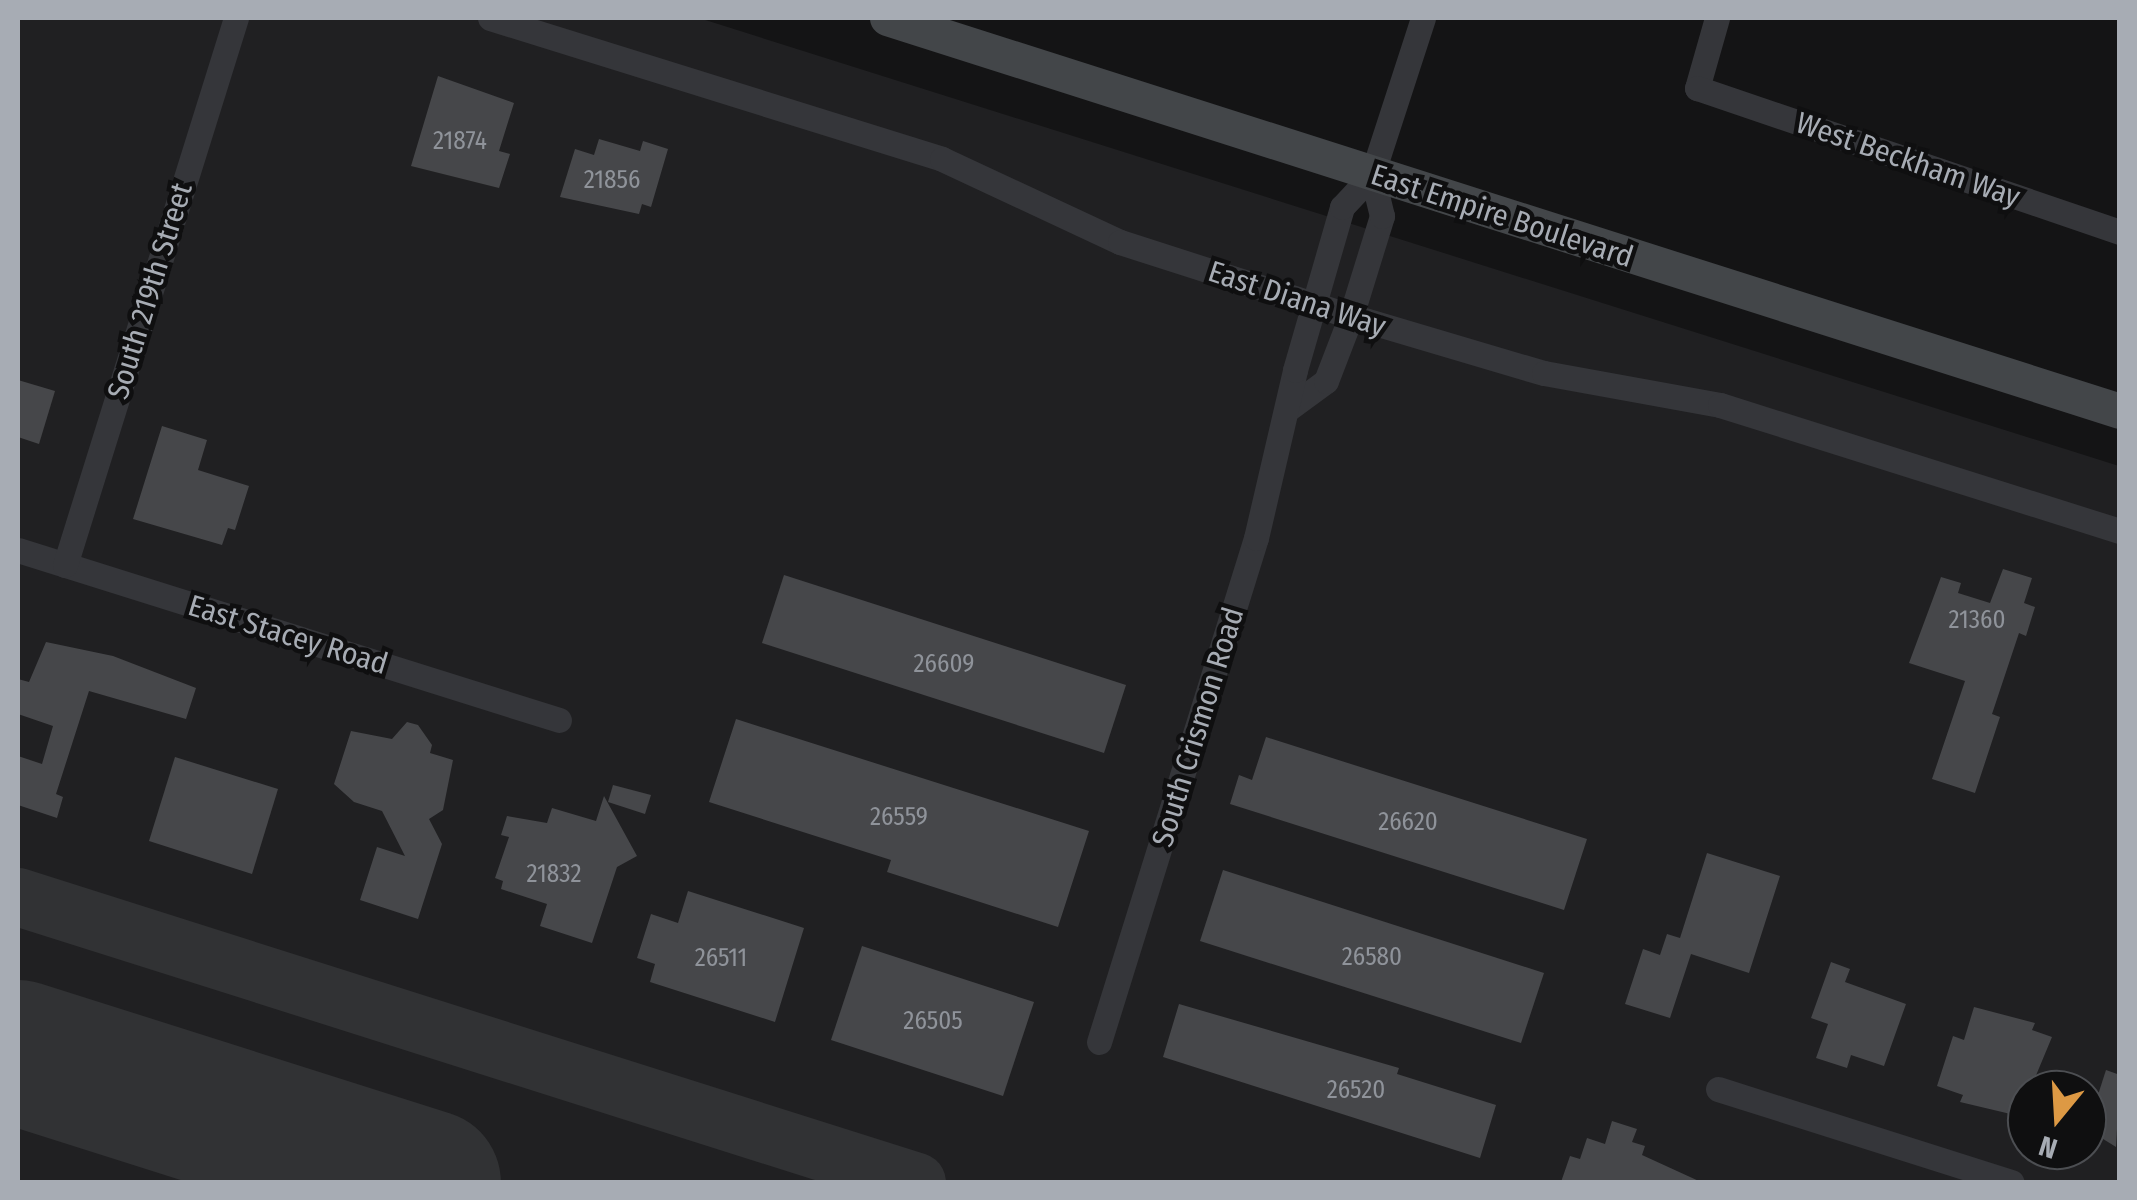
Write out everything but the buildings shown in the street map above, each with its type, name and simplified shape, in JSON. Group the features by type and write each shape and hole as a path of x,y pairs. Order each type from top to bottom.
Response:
{"street":[{"name":"South 219th Street","path":"65,565 236,18"},
{"name":"East Diana Way","path":"490,18 942,159 1120,242 1314,305 1530,370 1720,405 2120,530"},
{"name":"East Empire Boulevard","path":"887,18 2120,411"},
{"path":"1288,409 1326,381 1351,316 1382,216 1372,175 1423,18"},
{"name":"West Beckham Way","path":"1718,18 1698,88 2120,232"},
{"name":"South Crismon Road","path":"1099,1042 1256,538 1342,207 1372,175"},
{"name":"East Stacey Road","path":"18,550 558,720"},
{"path":"1718,1089 2012,1182"}],"shaded area":[{"path":"18,18 699,18 2119,466 2119,1182 18,1182"}],"taxiway":[{"path":"18,897 917,1182"}],"runway":[{"path":"18,1052 428,1182"}]}
